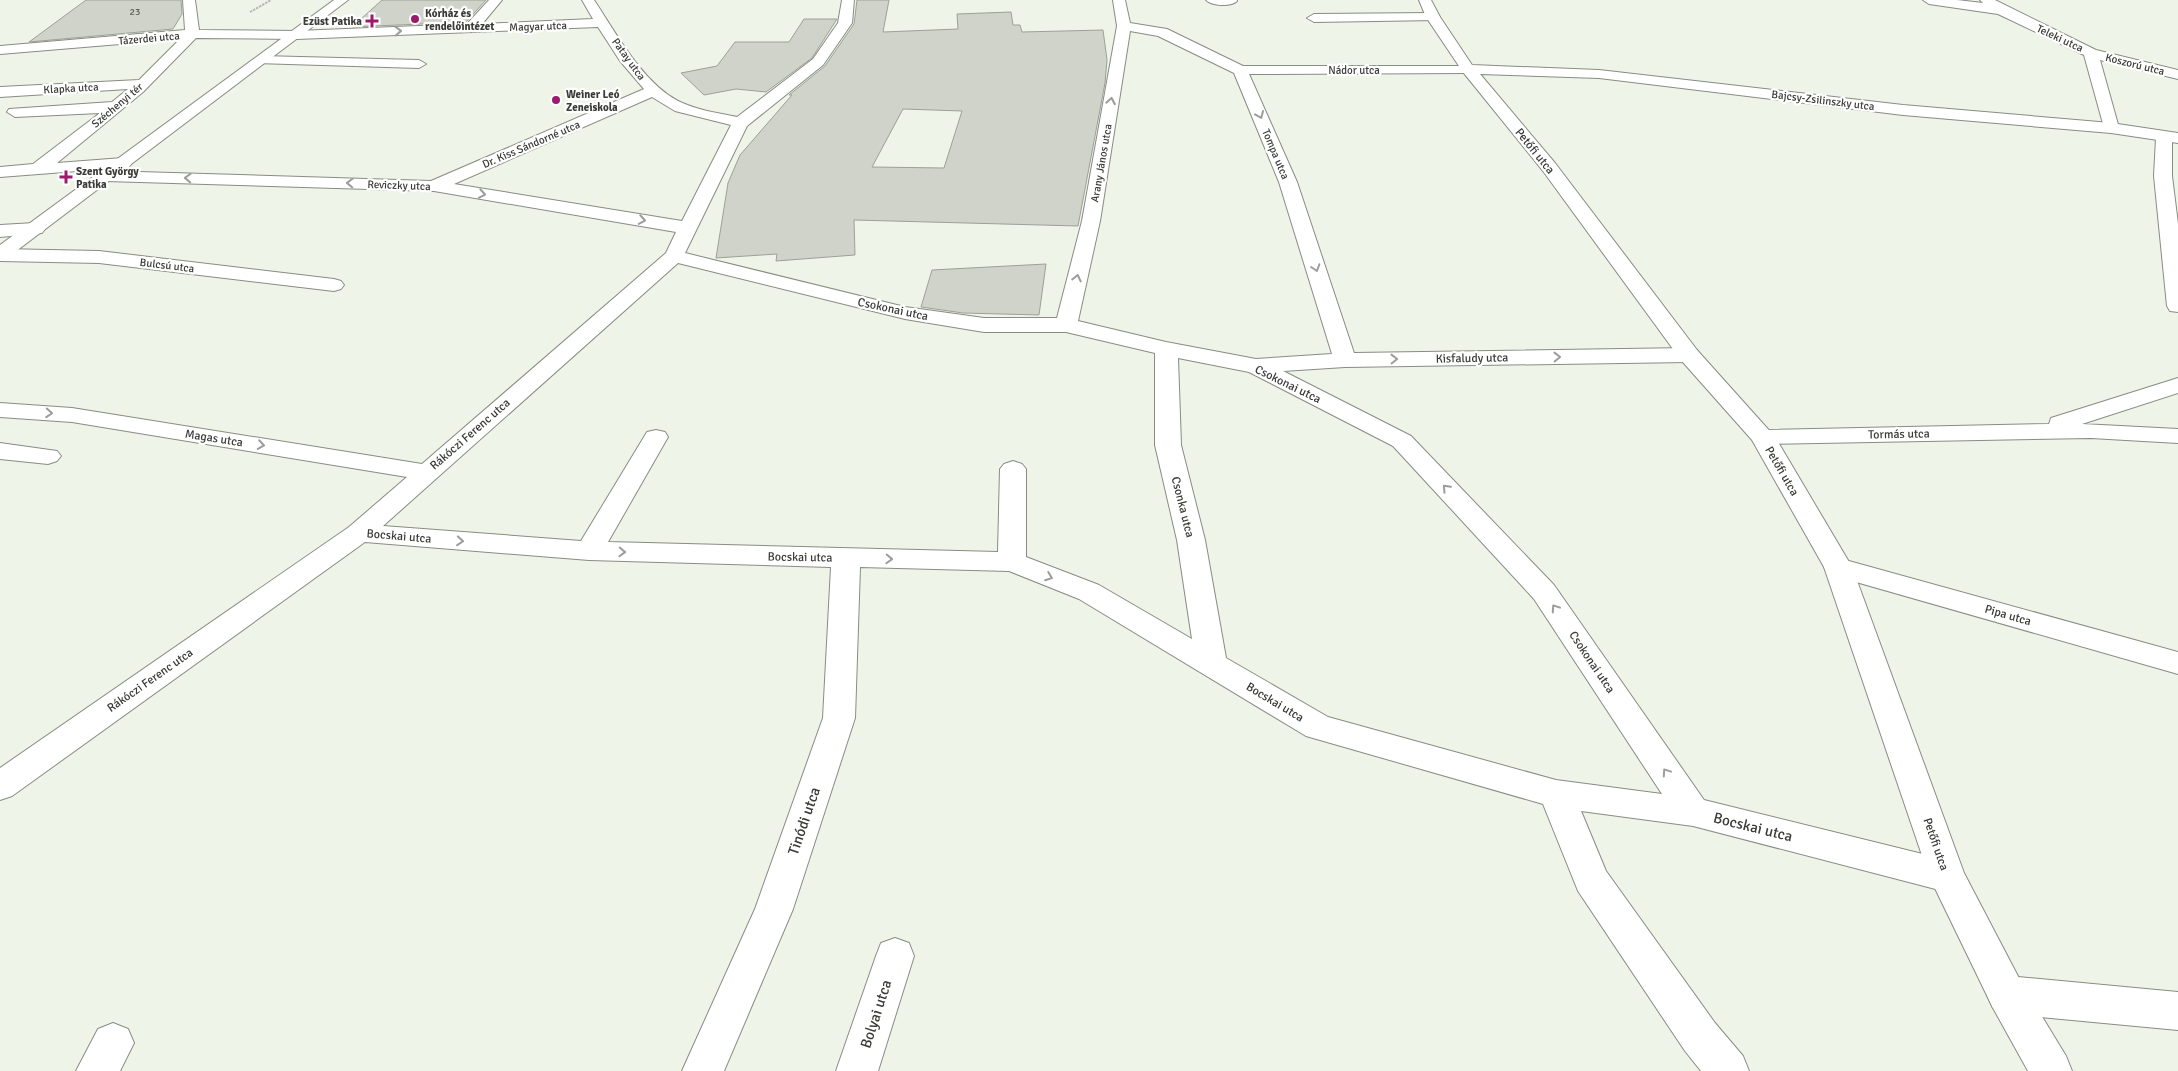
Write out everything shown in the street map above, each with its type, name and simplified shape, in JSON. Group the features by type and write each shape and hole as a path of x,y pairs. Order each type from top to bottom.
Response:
{"street":[{"path":"189,0 192,34"},
{"path":"0,255 342,0"},
{"path":"471,28 496,0"},
{"name":"Patay utca","path":"588,0 642,79 672,104 740,123"},
{"name":"Rákóczi Ferenc utca","path":"0,786 359,533 674,256 740,123 818,62 845,23 848,0"},
{"name":"Arany János utca","path":"1066,326 1091,221 1124,26 1119,0"},
{"path":"1212,0 1231,1"},
{"path":"1929,0 2001,10"},
{"name":"Teleki utca","path":"1986,0 2001,10 2091,53 2111,128"},
{"name":"Petőfi utca","path":"1314,18 1429,9 1468,69 1549,167 1688,356 1763,437 1838,567 1947,876 2008,995 2051,1071"},
{"name":"Magyar utca","path":"297,35 604,24"},
{"path":"1124,26 1162,32 1240,70"},
{"name":"Tázerdei utca","path":"0,50 192,34 297,35"},
{"name":"Széchenyi tér","path":"37,170 143,84 172,57 192,34"},
{"name":"Koszorú utca","path":"2091,53 2178,75"},
{"path":"261,60 419,64"},
{"name":"Nádor utca","path":"1240,70 1468,69"},
{"name":"Bajcsy-Zsilinszky utca","path":"1468,69 1599,74 1903,110 2111,128 2171,138"},
{"name":"Tompa utca","path":"1240,70 1288,182 1345,360"},
{"name":"Klapka utca","path":"0,92 143,84"},
{"name":"Dr. Kiss Sándorné utca","path":"434,186 655,90"},
{"path":"15,112 116,107"},
{"path":"2171,138 2170,178 2178,306"},
{"path":"0,172 123,163"},
{"name":"Reviczky utca","path":"106,176 434,186 689,228"},
{"path":"0,231 35,228"},
{"name":"Bulcsú utca","path":"0,255 99,257 334,284"},
{"name":"Csokonai utca","path":"674,256 906,313 984,325 1066,326 1166,349 1256,366 1402,441 1544,592 1693,812"},
{"name":"Csonka utca","path":"1166,349 1168,445 1192,540 1212,665"},
{"name":"Kisfaludy utca","path":"1256,366 1345,360 1688,356"},
{"name":"Tormás utca","path":"2034,431 2178,386"},
{"name":"Magas utca","path":"0,410 72,415 427,472"},
{"name":"Tormás utca","path":"1763,437 2091,430 2178,436"},
{"path":"589,552 656,437"},
{"path":"0,451 48,456"},
{"path":"1012,562 1013,469"},
{"name":"Bocskai utca","path":"359,533 589,552 1012,562 1089,592 1318,727 1556,794 1693,812 1947,876"},
{"name":"Tinódi utca","path":"703,1071 774,909 839,718 846,558"},
{"name":"Pipa utca","path":"1838,567 2178,662"},
{"path":"1556,794 1591,880 1700,1037 1728,1071"},
{"name":"Bolyai utca","path":"857,1071 895,956"},
{"path":"2008,995 2178,1011"}],"building":[{"path":"86,0 181,0 182,14 173,29 29,42"},
{"name":"Kórház és rendelőintézet","path":"382,0 486,0 466,22 352,27"},
{"path":"857,0 889,0 883,32 958,29 957,14 1011,12 1013,25 1020,25 1022,32 1103,30 1107,60 1105,83 1078,226 854,220 855,255 776,261 777,254 716,258 728,183 740,155 792,95 789,95 825,66 854,24","holes":["903,109 962,111 944,168 872,167"]},
{"path":"804,19 837,19 812,58 766,92 736,89 704,95 681,73 717,66 735,42 789,42"},
{"path":"1046,264 1039,315 963,313 921,307 932,270"}],"place":[{"name":"Kórház és rendelőintézet","path":"415,19"},
{"name":"Ezüst Patika","path":"372,21"},
{"name":"Weiner Leó Zeneiskola","path":"556,100"},
{"name":"Szent György Patika","path":"66,177"}]}
